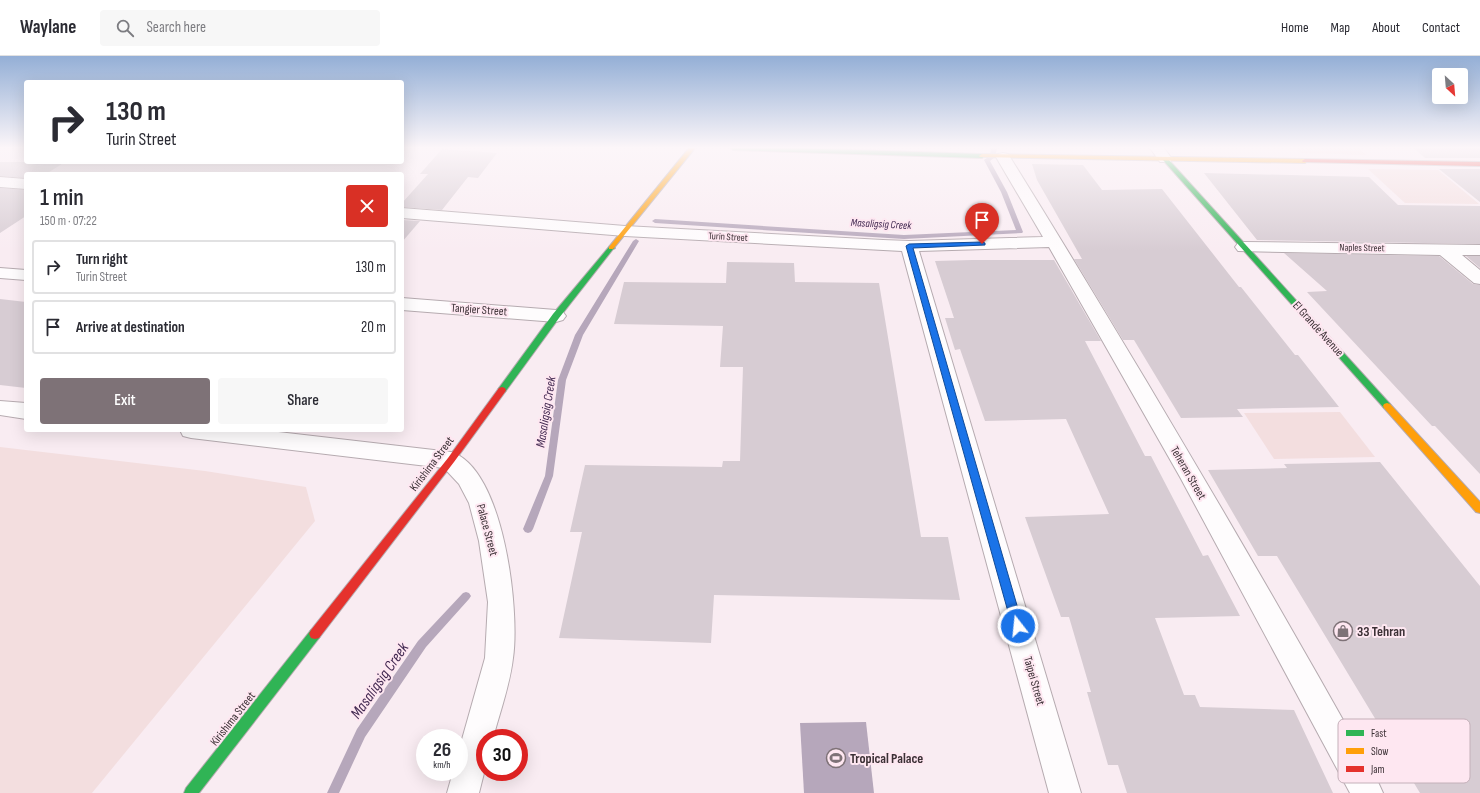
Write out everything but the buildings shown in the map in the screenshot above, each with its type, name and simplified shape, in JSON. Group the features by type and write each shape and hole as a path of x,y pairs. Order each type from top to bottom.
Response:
{"street":[{"path":"5,182 24,184"},
{"name":"Kirishima Street","path":"191,793 451,460 556,316 664,182"},
{"name":"Teheran Street","path":"1019,182 1055,242 1284,639 1338,739"},
{"name":"El Grande Avenue","path":"1187,182 1480,509"},
{"name":"Turin Street","path":"404,213 625,231 909,246 1055,242"},
{"name":"Taipei Street","path":"909,246 1066,793"},
{"name":"Naples Street","path":"1244,247 1480,250"},
{"path":"1444,249 1480,278"},
{"path":"0,273 24,275"},
{"name":"Tangier Street","path":"404,304 556,316"},
{"path":"0,408 24,411"},
{"path":"208,432 451,460"},
{"name":"Palace Street","path":"451,460 467,478 481,503 492,541 501,602 499,658 463,793"},
{"name":"Teheran Street","path":"1362,783 1367,793"}],"shaded area":[{"path":"1383,182 1453,182 1479,204 1405,203"},
{"path":"1340,412 1375,457 1274,459 1244,413"},
{"path":"0,447 205,471 306,487 315,521 92,793 0,793"},
{"name":"Tropical Palace","path":"866,722 874,793 804,793 800,723"}],"waterway":[{"name":"Masaligsig Creek","path":"655,221 904,237 1020,232 999,182"},
{"name":"Masaligsig Creek","path":"528,529 549,476 562,380 579,335 636,241"},
{"name":"Masaligsig Creek","path":"333,793 361,733 422,644 466,596"}],"traffic: fast":[{"path":"1186,182 1387,406"},
{"path":"502,390 556,316 611,248"},
{"path":"191,793 315,634"}],"traffic: slow":[{"path":"611,248 664,182"},
{"path":"1387,406 1480,509"}],"traffic: jam":[{"path":"315,634 451,460 502,390"}],"place":[{"name":"33 Tehran","path":"1343,631"},
{"name":"Tropical Palace","path":"836,758"}],"route":[{"path":"982,244 909,246 1018,626"}]}
